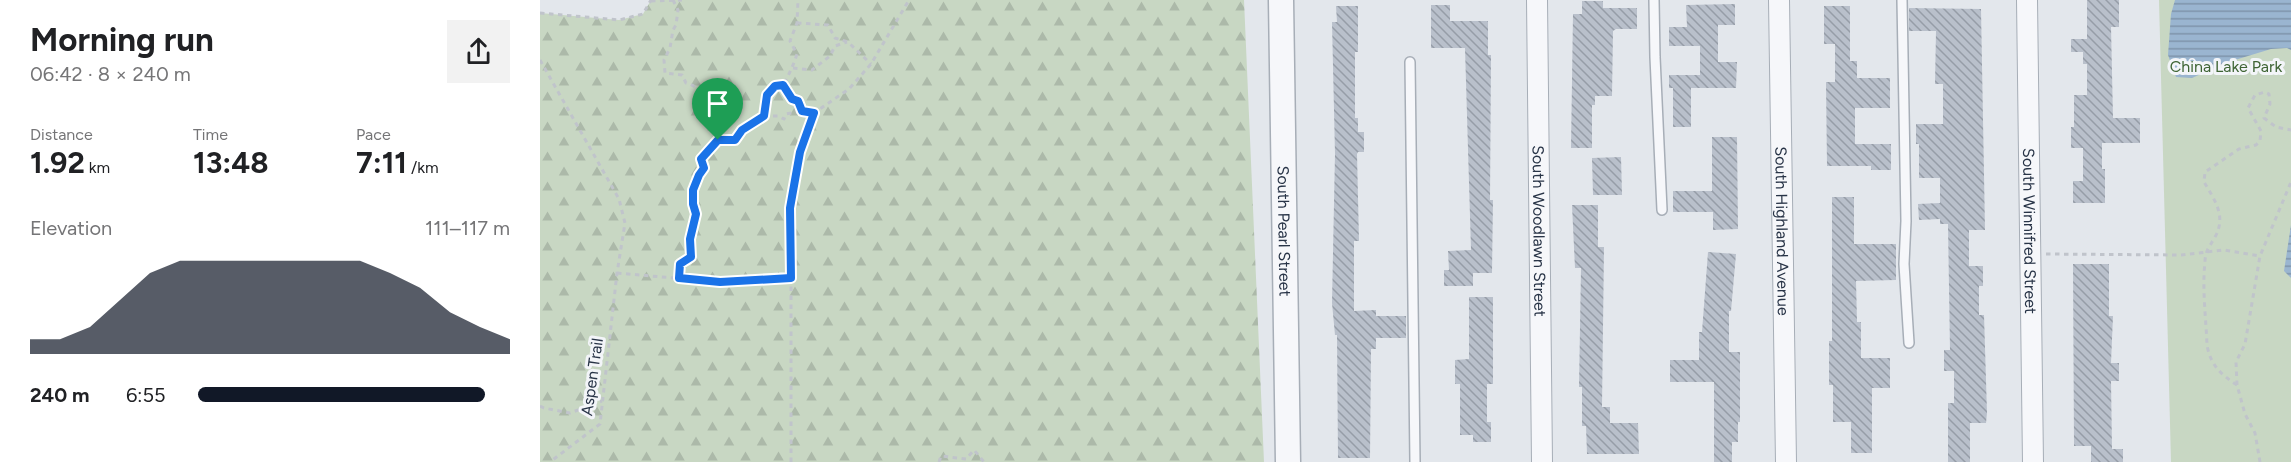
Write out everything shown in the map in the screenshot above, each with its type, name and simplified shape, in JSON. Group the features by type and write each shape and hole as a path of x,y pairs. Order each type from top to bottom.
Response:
{"street":[{"name":"South Pearl Street","path":"1281,0 1288,462"},
{"name":"South Woodlawn Street","path":"1536,0 1542,462"},
{"name":"South Highland Avenue","path":"1779,0 1786,462"},
{"name":"South Winnifred Street","path":"2027,0 2033,462"}],"lane":[{"path":"1654,0 1662,210"},
{"path":"1902,0 1906,221 1904,264 1909,343"},
{"path":"1410,62 1415,462"}],"path":[{"path":"540,13 619,20 643,14 651,0 682,0"},
{"path":"673,0 678,10 670,48 664,60 665,72 682,75 686,83 691,84 702,93 706,109 711,111 718,140"},
{"path":"783,85 796,54 790,41 797,23 798,0"},
{"path":"791,462 790,208 800,152 814,113 849,89 871,64 909,0"},
{"path":"797,23 828,25 835,38 848,42 871,64"},
{"path":"792,68 813,70 830,56 835,46 848,42"},
{"name":"Aspen Trail","path":"540,60 619,199 625,222 600,424 550,462"},
{"path":"764,116 767,95 775,86 783,85"},
{"path":"783,85 792,99 798,101 802,111"},
{"path":"2237,385 2220,373 2208,355 2205,261 2206,252 2219,229 2220,219 2219,209 2204,182 2205,172 2239,149 2256,145 2260,141 2261,131 2248,108 2251,98 2260,93 2269,94 2270,104 2264,118 2276,127 2291,130"},
{"path":"679,278 680,264 691,257 690,239 696,214 693,190 704,168 701,159 718,140 735,140 742,130 764,116 778,116 784,119 786,114 802,111 814,113"},
{"path":"2260,462 2255,433 2245,414 2237,385 2236,362 2245,344 2260,256 2291,182"},
{"path":"2030,254 2181,255 2224,250 2260,256"},
{"path":"617,273 720,282 791,278"},
{"path":"540,406 570,413 602,401"},
{"path":"939,462 941,456 966,459 974,450 984,462"}],"green space":[{"path":"651,0 1244,0 1264,462 540,462 540,13 619,20 643,14"},
{"name":"China Lake Park","path":"2159,0 2291,0 2291,462 2171,462"}],"water":[{"path":"2175,0 2291,0 2291,50 2271,49 2225,63 2192,78 2176,77 2168,55 2171,14"},
{"path":"2291,225 2291,278 2284,271"}],"building":[{"path":"2087,0 2119,0 2119,27 2111,27 2113,118 2140,118 2140,143 2102,143 2105,203 2073,203 2073,181 2083,181 2083,148 2071,148 2071,127 2074,127 2074,95 2087,95 2087,64 2083,64 2083,52 2071,52 2071,39 2087,39"},
{"path":"1582,1 1603,1 1603,8 1637,8 1637,29 1613,31 1612,96 1595,96 1595,105 1592,105 1592,148 1571,148 1573,14 1582,14"},
{"path":"1735,4 1735,25 1718,25 1718,62 1737,62 1736,88 1691,88 1691,127 1673,127 1673,88 1669,88 1669,75 1700,75 1700,46 1669,46 1669,27 1687,27 1686,5"},
{"path":"1431,5 1450,5 1450,21 1488,21 1488,55 1491,55 1492,273 1473,273 1473,286 1444,286 1444,270 1449,270 1448,251 1471,250 1465,48 1431,48"},
{"path":"1336,6 1358,6 1355,118 1358,118 1358,132 1364,132 1364,152 1357,154 1359,241 1354,241 1354,311 1376,310 1376,316 1406,316 1406,338 1376,338 1376,349 1371,349 1370,458 1338,458 1337,335 1335,335 1332,303 1335,154 1332,22 1337,22"},
{"path":"1824,6 1850,6 1850,61 1857,61 1857,78 1890,78 1890,108 1855,108 1855,144 1891,144 1891,170 1871,170 1871,166 1827,166 1826,82 1835,82 1835,44 1824,44"},
{"path":"1909,8 1981,9 1985,230 1969,230 1969,266 1983,266 1983,286 1979,286 1979,315 1984,315 1987,413 1986,423 1970,423 1970,462 1948,462 1948,403 1954,403 1954,371 1944,371 1944,350 1950,350 1948,224 1940,224 1940,219 1919,220 1918,204 1940,203 1940,178 1919,178 1919,144 1916,144 1916,124 1943,124 1943,84 1935,84 1936,31 1909,31"},
{"path":"1712,137 1737,137 1738,229 1713,230 1713,212 1673,212 1673,191 1712,191"},
{"path":"1621,157 1622,195 1593,195 1592,158"},
{"path":"1832,197 1854,197 1854,244 1896,244 1896,280 1856,281 1857,322 1861,322 1861,358 1890,358 1890,388 1872,388 1872,453 1851,453 1851,422 1833,422 1833,385 1829,385 1829,341 1832,341"},
{"path":"1572,205 1598,205 1598,247 1604,247 1602,407 1610,407 1610,423 1638,423 1639,454 1587,454 1586,426 1582,426 1582,387 1579,387 1581,268 1575,268"},
{"path":"1708,252 1736,254 1731,311 1729,311 1729,352 1740,352 1740,422 1738,422 1738,442 1732,442 1732,462 1714,462 1714,382 1670,382 1670,360 1699,360 1699,332 1702,332"},
{"path":"2073,264 2109,264 2109,316 2113,316 2111,363 2119,363 2119,381 2111,381 2112,449 2123,449 2123,462 2091,462 2091,446 2074,446"},
{"path":"1469,297 1493,297 1493,384 1487,384 1487,422 1491,422 1491,442 1473,442 1473,435 1460,435 1460,384 1455,384 1455,360 1469,359"}],"route":[{"path":"783,85 792,99 798,101 802,111 814,113 800,152 790,208 791,278 720,282 679,278 680,264 691,257 690,239 696,214 693,190 704,168 701,159 718,140 735,140 742,130 764,116 767,95 775,86 783,85"}]}
